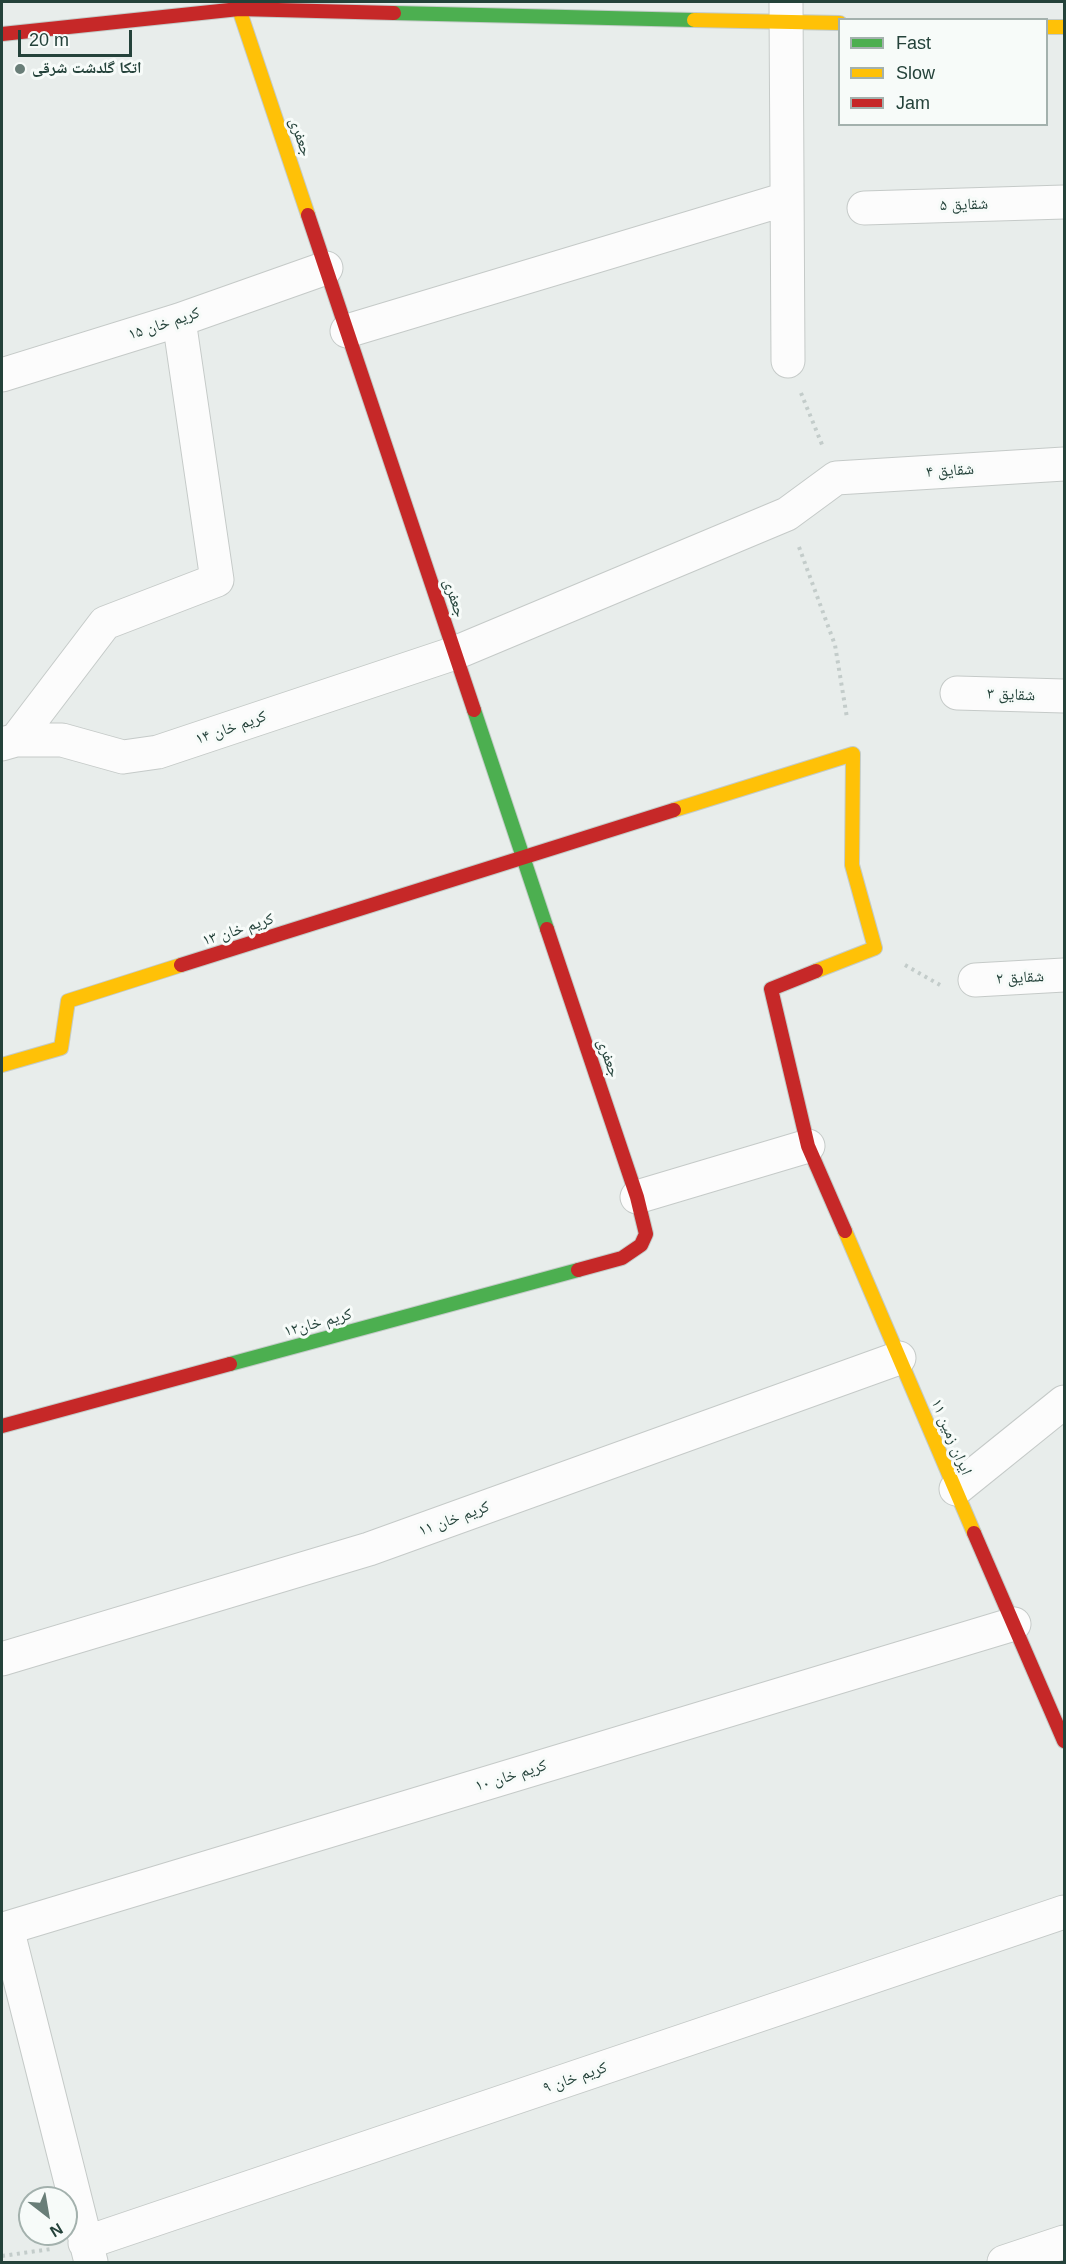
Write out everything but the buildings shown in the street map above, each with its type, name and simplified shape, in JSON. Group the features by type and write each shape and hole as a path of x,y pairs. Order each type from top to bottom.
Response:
{"street":[{"path":"2,34 239,5 786,12 838,23"},
{"name":"جعفری","path":"239,5 637,1197 646,1234 641,1245"},
{"path":"786,12 788,361"},
{"path":"1048,27 1065,27"},
{"path":"347,331 786,199"},
{"name":"شقایق ۵","path":"864,208 1065,202"},
{"name":"کریم خان ۱۵","path":"2,375 179,320 326,268"},
{"path":"9,742 105,623 217,580 179,320"},
{"name":"شقایق ۴","path":"836,478 1065,464"},
{"name":"کریم خان ۱۴","path":"9,742 62,740 123,757 158,752 455,653 787,514 836,478"},
{"name":"شقایق ۳","path":"957,693 1065,696"},
{"path":"524,857 853,754 852,864 875,948"},
{"name":"کریم خان ۱۳","path":"2,1065 61,1048 68,1001 524,857"},
{"name":"ایران زمین ۱۱","path":"875,948 771,989 808,1146 1014,1624 1058,1710 1065,1741"},
{"name":"شقایق ۲","path":"975,980 1065,975"},
{"path":"637,1197 808,1146"},
{"name":"کریم خان۱۲","path":"2,1426 622,1258 641,1245"},
{"name":"کریم خان ۱۱","path":"2,1659 369,1549 899,1358"},
{"path":"956,1489 1065,1402"},
{"name":"کریم خان ۱۰","path":"88,2253 7,1928 1014,1624"},
{"name":"کریم خان ۹","path":"88,2253 1065,1912"},
{"path":"1004,2262 1065,2242"}],"path":[{"path":"788,361 836,478"},
{"path":"787,514 835,645 853,754"},
{"path":"875,948 939,985 975,980"},
{"path":"2,2256 88,2253"}],"traffic: fast":[{"path":"394,13 694,20"},
{"path":"474,710 547,929"},
{"path":"230,1364 578,1270"}],"traffic: slow":[{"path":"239,2 239,9 308,215"},
{"path":"694,20 838,23"},
{"path":"1048,27 1064,27"},
{"path":"674,810 853,754 852,865 875,948 816,971"},
{"path":"2,1065 61,1048 68,1001 181,965"},
{"path":"845,1231 974,1533"}],"traffic: jam":[{"path":"2,34 239,9 394,13"},
{"path":"308,215 474,710"},
{"path":"181,965 674,810"},
{"path":"547,929 637,1197 646,1234 641,1245 622,1258 578,1270"},
{"path":"816,971 771,989 808,1146 845,1231"},
{"path":"2,1426 230,1364"},
{"path":"974,1533 1064,1741"}],"place":[{"name":"اتکا گلدشت شرقی","path":"20,69"}]}
